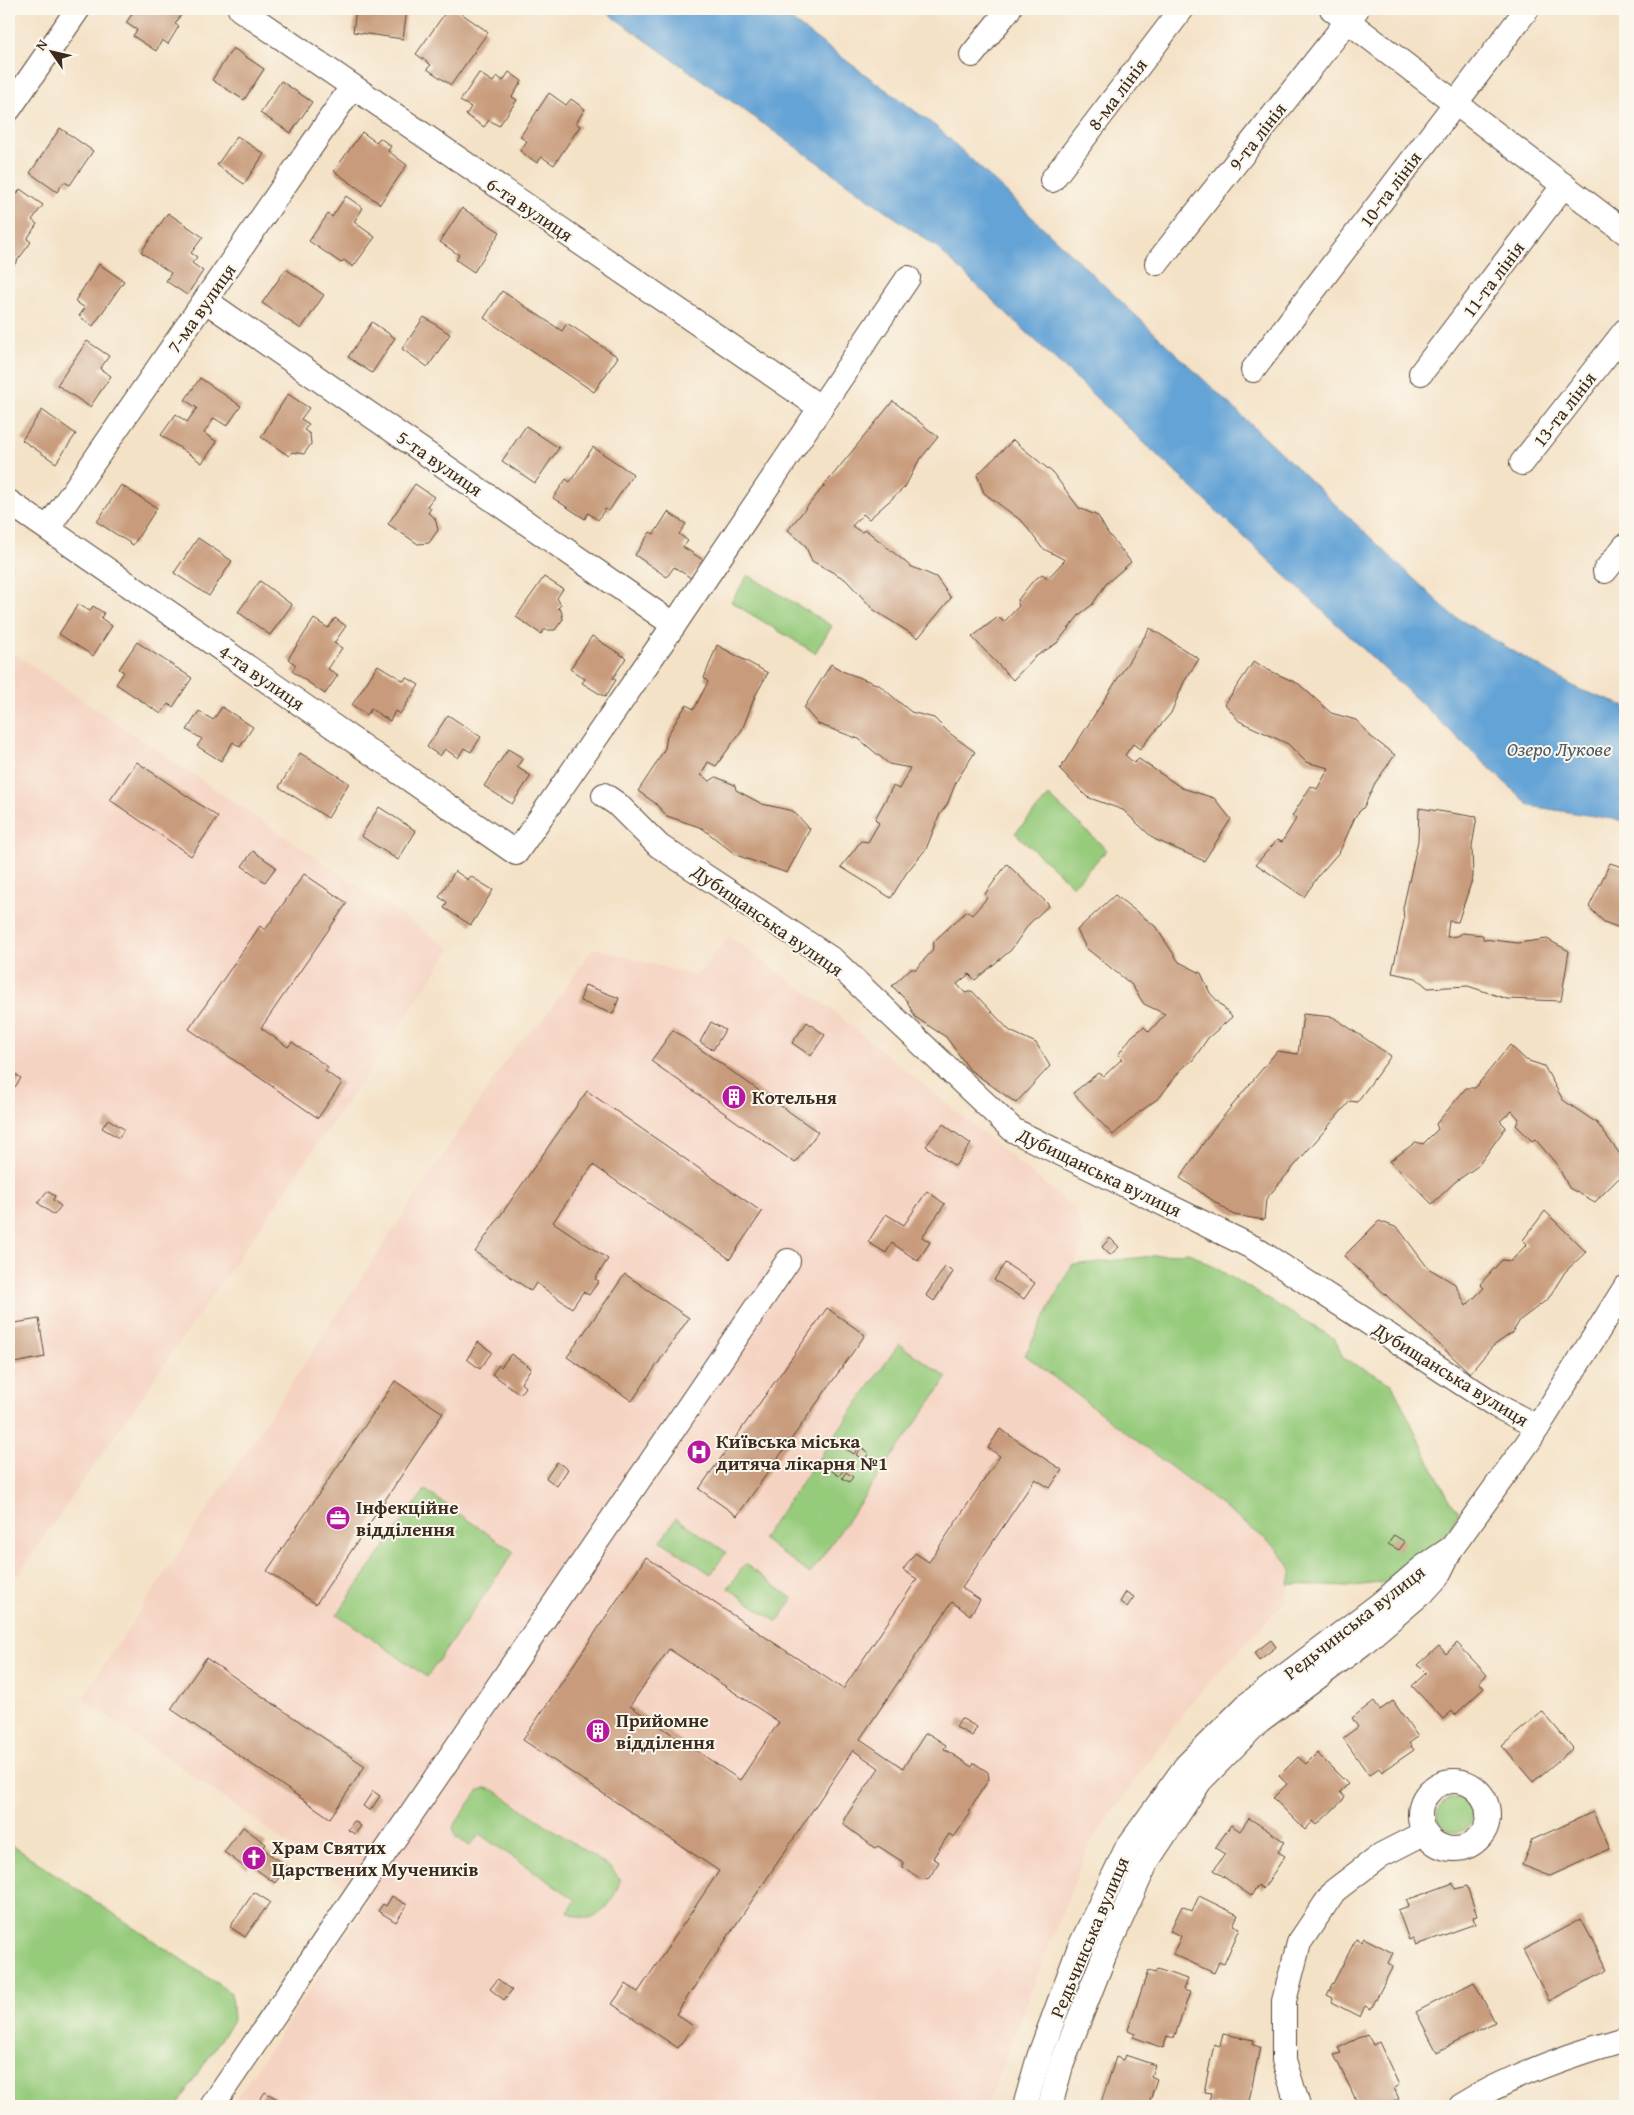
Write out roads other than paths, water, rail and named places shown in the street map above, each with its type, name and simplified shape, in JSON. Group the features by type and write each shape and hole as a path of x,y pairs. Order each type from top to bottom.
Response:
{"street":[{"path":"9,110 78,9"},
{"name":"6-та вулиця","path":"240,9 821,408"},
{"path":"972,55 1008,9"},
{"name":"8-ма лінія","path":"1052,180 1182,9"},
{"name":"10-та лінія","path":"1253,370 1527,9"},
{"path":"1346,13 1456,103 1564,185 1623,225"},
{"name":"9-та лінія","path":"1157,263 1346,13"},
{"name":"7-ма вулиця","path":"48,528 352,87"},
{"name":"11-та лінія","path":"1421,373 1564,185"},
{"path":"674,625 908,278"},
{"name":"5-та вулиця","path":"206,301 674,625"},
{"name":"13-та лінія","path":"1522,463 1625,331"},
{"name":"4-та вулиця","path":"9,502 516,853 674,625"},
{"path":"1605,571 1625,546"},
{"name":"Дубищанська вулиця","path":"604,795 618,804 659,846 832,960 1013,1130 1254,1248 1497,1406 1538,1428"},
{"path":"212,2106 788,1261"},
{"name":"Редьчинська вулиця","path":"1050,2106 1061,2066 1104,1956 1146,1861 1200,1781 1259,1721 1362,1644 1425,1590 1436,1577 1451,1548 1538,1428 1625,1288"},
{"name":"Редьчинська вулиця","path":"1025,2106 1039,2057 1080,1948 1095,1915 1127,1848 1186,1766 1248,1704 1380,1604 1422,1568 1451,1548"},
{"path":"1298,2106 1284,2060 1284,2001 1299,1943 1334,1891 1382,1855 1424,1833"},
{"path":"1461,2106 1481,2094 1582,2052 1625,2039"}],"water":[{"name":"Озеро Лукове","path":"602,9 776,9 938,128 1452,615 1578,689 1625,706 1625,821 1530,806 935,246"}],"place":[{"name":"Котельня","path":"734,1097"},
{"name":"Київська міська дитяча лікарня №1","path":"699,1452"},
{"name":"Інфекційне відділення","path":"338,1518"},
{"name":"Прийомне відділення","path":"598,1731"},
{"name":"Храм Святих Царствених Мучеників","path":"254,1858"}]}
